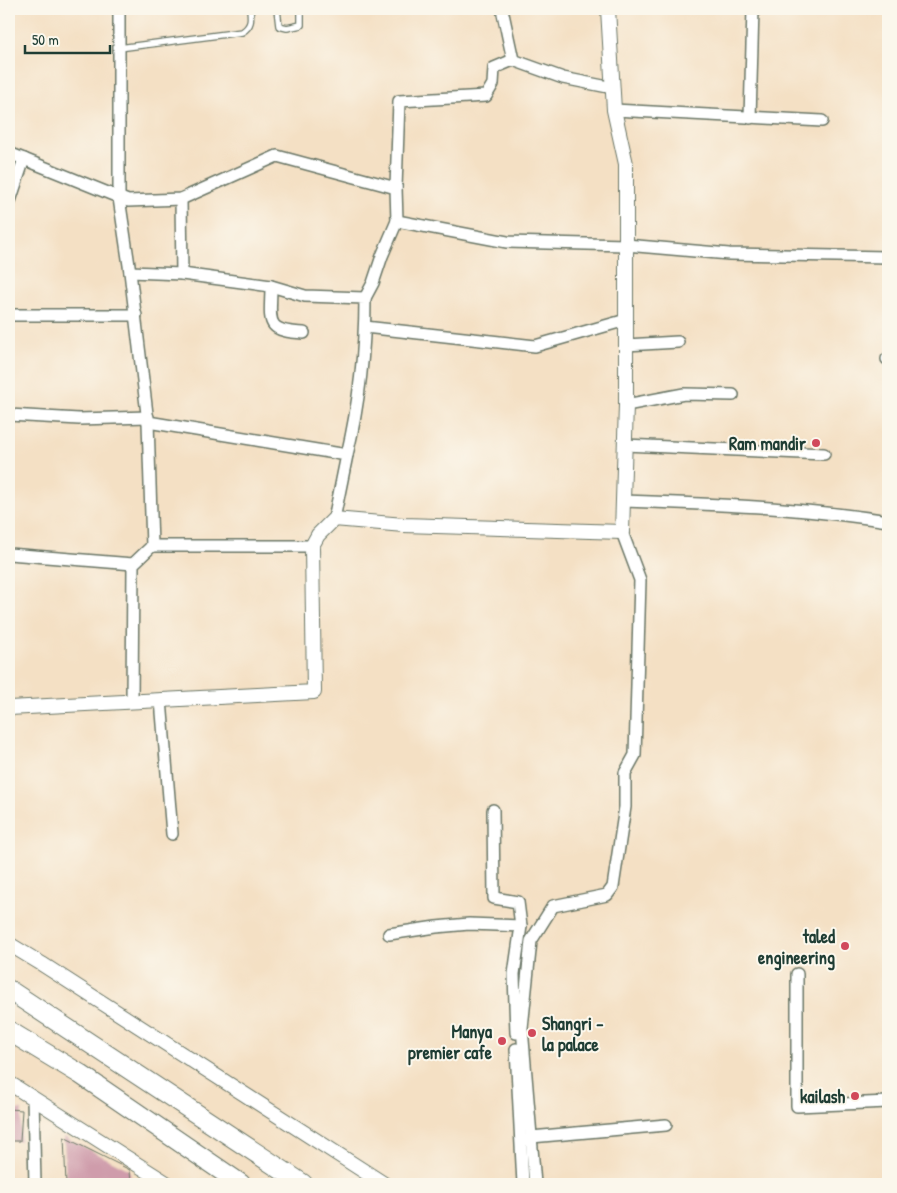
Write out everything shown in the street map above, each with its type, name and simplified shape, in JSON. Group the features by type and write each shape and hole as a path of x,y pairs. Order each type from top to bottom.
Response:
{"highway":[{"path":"9,990 303,1184"},
{"path":"9,1031 80,1074 241,1184"}],"street":[{"path":"119,9 119,198 136,315 148,420 152,546"},
{"path":"502,9 513,60"},
{"path":"535,1184 522,1028 531,942 553,906 607,895 613,887 625,807 625,773 635,755 640,580 622,532 626,405 626,164 614,110 608,9"},
{"path":"750,118 753,9"},
{"path":"9,708 314,692 312,546 318,535 334,519 356,420 365,327 365,298 373,283 397,221 396,188 399,101 486,96 493,84 494,68 513,60 563,78 613,88"},
{"path":"614,110 822,121"},
{"path":"9,153 128,201 181,199 277,156 396,188"},
{"path":"9,204 24,158"},
{"path":"181,199 182,274"},
{"path":"397,221 507,242 626,245 729,254 888,257"},
{"path":"130,272 182,274 271,286 305,296 365,298"},
{"path":"271,286 271,320 274,327 278,330 304,333"},
{"path":"9,315 136,315"},
{"path":"365,327 535,346 626,320"},
{"path":"626,345 678,342"},
{"path":"626,405 684,394 733,394"},
{"path":"9,415 148,420 347,455"},
{"path":"625,445 824,454"},
{"path":"623,501 719,504 837,513 888,520"},
{"path":"334,519 404,525 622,532"},
{"path":"132,701 133,564 152,546 312,546"},
{"path":"9,554 133,564"},
{"path":"161,700 172,834"},
{"path":"493,810 494,898 518,902 521,926 514,974 522,1184"},
{"path":"389,934 469,924 521,926"},
{"path":"9,944 384,1184"},
{"path":"797,974 797,1106 888,1102"},
{"path":"9,1083 168,1184"},
{"path":"33,1098 35,1184"},
{"path":"531,1136 666,1125"}],"lane":[{"path":"119,48 242,32 251,23 250,9"},
{"path":"277,9 279,26 287,28 301,25 301,9"}],"building":[{"path":"9,1109 22,1110 20,1141 9,1141"},
{"path":"64,1137 130,1170 131,1184 66,1184"}],"place":[{"name":"Ram mandir","path":"816,443"},
{"name":"taled engineering","path":"845,946"},
{"name":"Shangri - la palace","path":"532,1033"},
{"name":"Manya premier cafe","path":"502,1041"},
{"name":"kailash","path":"855,1096"}]}
